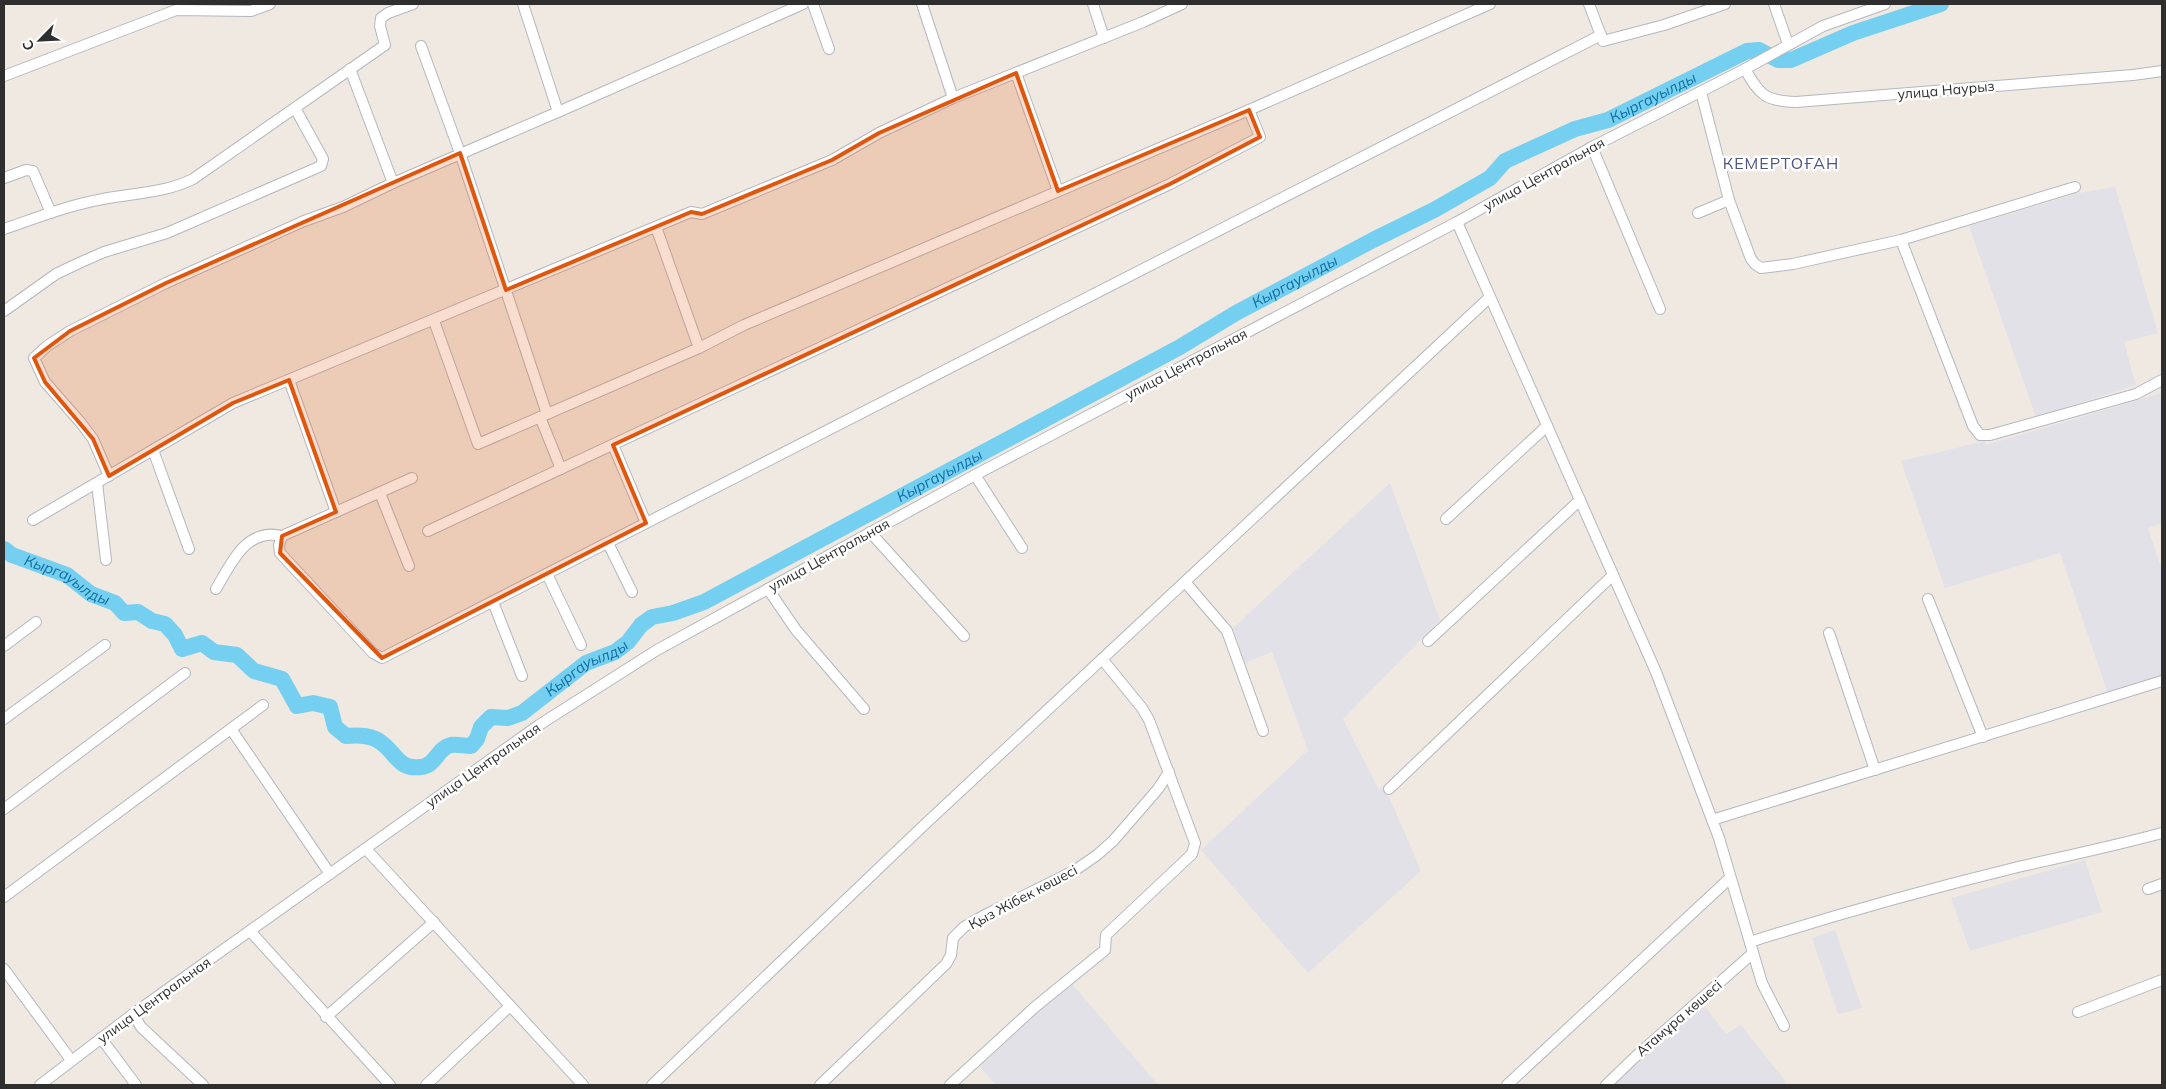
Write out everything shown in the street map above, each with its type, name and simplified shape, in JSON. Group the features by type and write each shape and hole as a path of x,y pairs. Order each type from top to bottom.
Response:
{"street":[{"path":"4,76 176,10 252,11 270,4"},
{"path":"4,229 51,213 102,199 163,190 193,179 385,45 380,26 381,18 388,13 413,4"},
{"path":"523,4 558,112"},
{"path":"109,476 93,439 82,423 45,382 34,358 46,346 96,316 166,283 803,4"},
{"path":"813,4 829,49"},
{"path":"922,4 954,98"},
{"path":"1093,4 1104,38"},
{"path":"33,520 233,403 691,212 702,214 832,160 880,133 954,98 1104,38 1182,4"},
{"path":"434,320 478,444 699,348 744,325 1249,110 1490,4"},
{"path":"1589,4 1603,41 1664,25 1725,4"},
{"path":"1774,4 1788,44"},
{"name":"улица Центральная","path":"40,1085 132,1014 539,725 662,646 975,475 1457,222 1592,147 1745,70 1788,44 1823,26 1885,4"},
{"path":"282,536 279,545 280,554 378,657 382,658 1601,35"},
{"path":"421,46 506,290 561,469"},
{"path":"350,69 393,183"},
{"name":"улица Наурыз","path":"1745,70 1756,90 1766,97 1778,101 1796,102 2133,75 2162,71"},
{"path":"1016,73 1058,191"},
{"path":"1701,92 1729,200 1751,259 1762,268 1793,264 1901,240 2075,186"},
{"path":"4,311 56,274 79,263 104,252 167,233 322,166 323,159 295,108"},
{"path":"428,531 1170,184 1260,137 1249,110"},
{"path":"1592,147 1660,309"},
{"path":"4,178 26,170 33,172 51,213"},
{"path":"1698,214 1729,200"},
{"path":"1457,222 1656,672 1712,820 1762,983 1784,1026"},
{"path":"656,227 699,348"},
{"path":"1901,240 1973,426 1980,435 1990,435 2136,394 2162,380"},
{"path":"652,1085 1102,659 1490,297"},
{"path":"288,380 336,512"},
{"path":"1446,519 1547,426"},
{"path":"613,445 646,523"},
{"path":"153,450 190,549"},
{"path":"975,475 1022,548"},
{"path":"216,589 239,550 260,536 274,534 282,536 412,478"},
{"path":"97,483 106,560"},
{"path":"380,493 409,566"},
{"path":"1428,641 1580,500"},
{"path":"870,532 964,636"},
{"path":"608,543 632,592"},
{"path":"547,574 581,645"},
{"path":"1389,789 1613,575"},
{"path":"1185,582 1227,631 1263,731"},
{"path":"768,589 796,630 864,709"},
{"path":"1928,599 1982,737"},
{"path":"493,602 522,676"},
{"path":"4,646 36,622"},
{"path":"1829,634 1875,770"},
{"path":"4,719 105,644"},
{"path":"950,1085 1034,1007 1105,950 1106,936 1192,854 1195,843 1149,720 1142,708 1102,659"},
{"path":"4,809 185,673"},
{"path":"1712,820 2162,681"},
{"path":"4,897 263,705"},
{"path":"231,729 330,874"},
{"name":"Қыз Жібек көшесі","path":"820,1085 946,964 951,955 953,938 964,927 1074,871 1097,855 1114,841 1158,789 1169,772"},
{"path":"1750,942 1836,914 2018,867 2108,848 2162,833"},
{"path":"366,848 510,1006 576,1083"},
{"path":"1507,1085 1730,878"},
{"path":"2148,889 2162,884"},
{"path":"326,1016 434,922"},
{"path":"250,931 390,1085"},
{"name":"Атамұра көшесі","path":"1606,1085 1753,953"},
{"path":"4,970 71,1060"},
{"path":"2078,1012 2162,980"},
{"path":"426,1085 510,1006"},
{"path":"132,1014 141,1027 203,1085"},
{"path":"101,1038 136,1085"}],"highlighted area":[{"path":"1016,73 1058,191 1249,110 1260,137 1170,184 613,445 646,523 382,658 280,553 282,536 336,512 289,380 233,403 109,476 93,439 45,382 34,358 70,331 166,283 460,153 506,290 691,212 702,214 832,160 879,133"}],"shaded area":[{"path":"2115,187 2158,333 2124,342 2136,385 2036,417 1969,226 2078,193"},
{"path":"2162,393 2162,523 2148,528 2162,570 2162,676 2108,694 2060,553 1945,588 1901,461 1985,441 1986,445"},
{"path":"1390,483 1440,620 1343,719 1379,790 1384,785 1421,871 1308,973 1201,850 1308,750 1272,652 1245,663 1233,628"},
{"path":"2085,860 2102,912 1970,951 1951,898"},
{"path":"1835,930 1862,1008 1838,1014 1812,938"},
{"path":"1072,984 1158,1085 996,1085 979,1066 1034,1015"},
{"path":"1703,1004 1726,1034 1741,1025 1787,1083 1782,1085 1612,1085"}],"waterway":[{"name":"Кыргауылды","path":"4,549 12,555 67,575 91,594 115,603 124,613 138,612 152,621 165,624 175,635 182,649 202,643 214,652 237,655 254,671 282,679 297,706 313,703 330,707 335,727 346,736 370,737 388,748 403,764 414,767 426,766 446,747 451,745 471,746 477,739 481,727 491,717 508,718 522,713 586,663 615,652 628,642 641,625 652,617 673,613 704,602 1180,347 1236,313 1373,240 1434,210 1490,178 1505,161 1575,129 1608,120 1747,51 1759,50 1778,60 1791,60 1853,33 1941,4"}],"district":[{"name":"КЕМЕРТОҒАН","path":"1781,163"}]}
